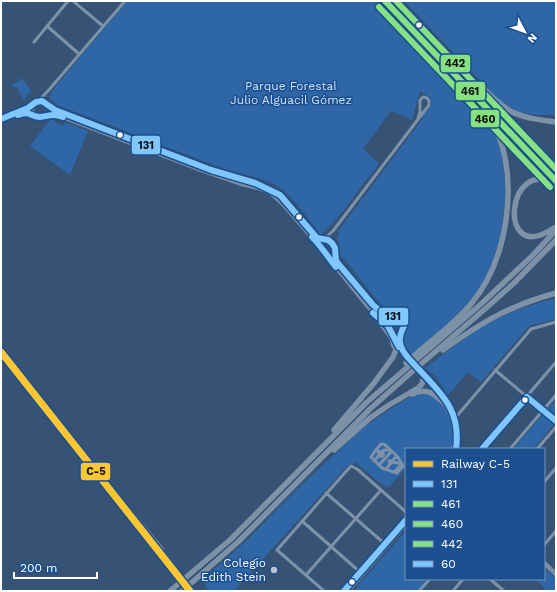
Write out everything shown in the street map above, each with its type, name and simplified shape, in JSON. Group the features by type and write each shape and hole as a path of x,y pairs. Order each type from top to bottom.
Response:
{"highway":[{"path":"385,1 556,181"},
{"path":"397,1 556,172"},
{"path":"400,1 497,102 511,112 520,116 538,120 556,121"},
{"path":"391,380 401,367 471,305 486,284 493,270 504,232 507,204 507,184 502,146 490,118 466,90 460,80"},
{"path":"556,185 542,180 527,184 518,197 514,210 514,220 517,227 526,235 538,237 556,229"},
{"path":"170,591 230,540 367,402 481,304 527,260 556,229"},
{"path":"182,591 238,542 371,408 417,370 491,304 556,240"},
{"path":"417,370 492,318 518,305 543,296 556,294"},
{"path":"375,315 394,342 393,353 388,363"},
{"path":"316,454 374,383 395,352 396,342"},
{"path":"306,473 360,426 382,410 418,388 423,381 424,376"},
{"path":"382,410 420,391 433,393 446,405"}],"main road":[{"path":"1,119 28,108 36,102 42,101 62,113 211,170 260,184 272,190 286,201 317,238 330,240 333,243 336,250 334,256 336,261 372,305 382,313 399,318 403,321 403,328 400,332 399,341 403,350"},
{"path":"33,114 32,108 36,102"},
{"path":"45,116 48,111 47,104"},
{"path":"1,122 27,112 39,117 54,114 196,168 271,193 321,246 322,250 375,315 388,326 396,342 409,357"},
{"path":"321,246 325,240"},
{"path":"326,254 332,254 336,250"},
{"path":"388,326 390,320 394,317"},
{"path":"391,332 400,332"},
{"path":"417,370 448,403 456,417 458,436 455,448"},
{"path":"424,376 446,405 452,417 454,424 455,448"},
{"path":"545,564 556,574"}],"street":[{"path":"34,42 68,1"},
{"path":"73,1 103,26"},
{"path":"36,102 48,91 124,1"},
{"path":"47,26 79,54"},
{"path":"47,104 48,91"},
{"path":"325,240 429,105 430,101 427,98 423,97 420,100 420,112 418,118"},
{"path":"333,231 331,236 333,243"},
{"path":"456,417 531,329 556,322"},
{"path":"483,448 556,362"},
{"path":"495,370 556,422"},
{"path":"511,448 556,395"},
{"path":"538,448 556,427"},
{"path":"374,461 380,452 383,443 392,460 402,464"},
{"path":"387,450 392,460 402,464 403,466 397,473 379,465 370,457 387,450"},
{"path":"380,452 388,453"},
{"path":"380,452 388,453"},
{"path":"379,465 388,453"},
{"path":"386,469 392,460"},
{"path":"324,591 277,550 351,466 357,469 405,511"},
{"path":"545,481 556,468"},
{"path":"306,575 381,490"},
{"path":"326,493 385,544"},
{"path":"302,521 360,572"},
{"path":"344,591 405,521"},
{"path":"349,591 405,526"},
{"path":"545,544 556,530"},
{"path":"419,591 429,580"},
{"path":"453,591 462,580"},
{"path":"491,580 504,591"}],"green space":[{"name":"Parque Forestal Julio Alguacil Gómez","path":"127,1 376,1 479,109 495,134 501,152 505,193 504,215 500,236 487,276 463,310 412,355 405,346 403,340 407,325 405,318 401,314 381,305 340,254 340,246 337,238 339,234 338,231 423,118 422,117 432,104 430,98 420,91 412,120 391,111 363,149 379,163 339,216 322,234 320,234 300,208 277,186 257,177 220,167 57,105 49,97 51,92"},
{"path":"404,1 556,1 556,115 537,115 517,112 499,100"},
{"path":"22,78 31,91 24,100 17,88 11,86"},
{"path":"52,117 56,123 64,125 65,122 88,131 70,175 30,146"},
{"path":"556,298 556,319 529,326 481,382 468,372 448,395 435,376 425,368 491,322 507,314"},
{"path":"429,393 447,411 452,423 453,431 451,448 405,448 405,469 388,488 355,462 348,465 234,591 209,591 202,580 248,539 296,490 365,426 401,402 417,394"},
{"path":"556,399 556,422 534,448 514,448"},
{"path":"405,532 405,580 427,580 417,591 353,591"},
{"path":"545,569 556,578 556,588 553,591 546,591 544,589 545,588 536,580 545,580"}],"railway":[{"path":"1,353 163,549"},
{"path":"158,545 175,566"}],"rail line":[{"name":"C-5","path":"1,352 190,591"}],"transit line":[{"name":"461","path":"385,1 556,181"},
{"name":"442","path":"396,1 556,169"},
{"name":"460","path":"379,7 550,187"},
{"name":"131","path":"1,119 28,108 36,102 42,101 55,110 211,170 255,183 280,195 317,238 328,240 332,243 335,248 336,261 373,305 384,314 399,318 403,322 404,326 400,337 401,347 446,400 455,422 457,434 456,448"},
{"name":"131","path":"18,115 28,113 37,117 53,115 63,117"},
{"name":"131","path":"312,237 336,267"},
{"name":"131","path":"373,313 388,326 399,347"},
{"name":"60","path":"483,448 527,397 556,421"},
{"name":"60","path":"344,591 405,521"}],"place":[{"name":"Colegio Edith Stein","path":"274,570"}]}
